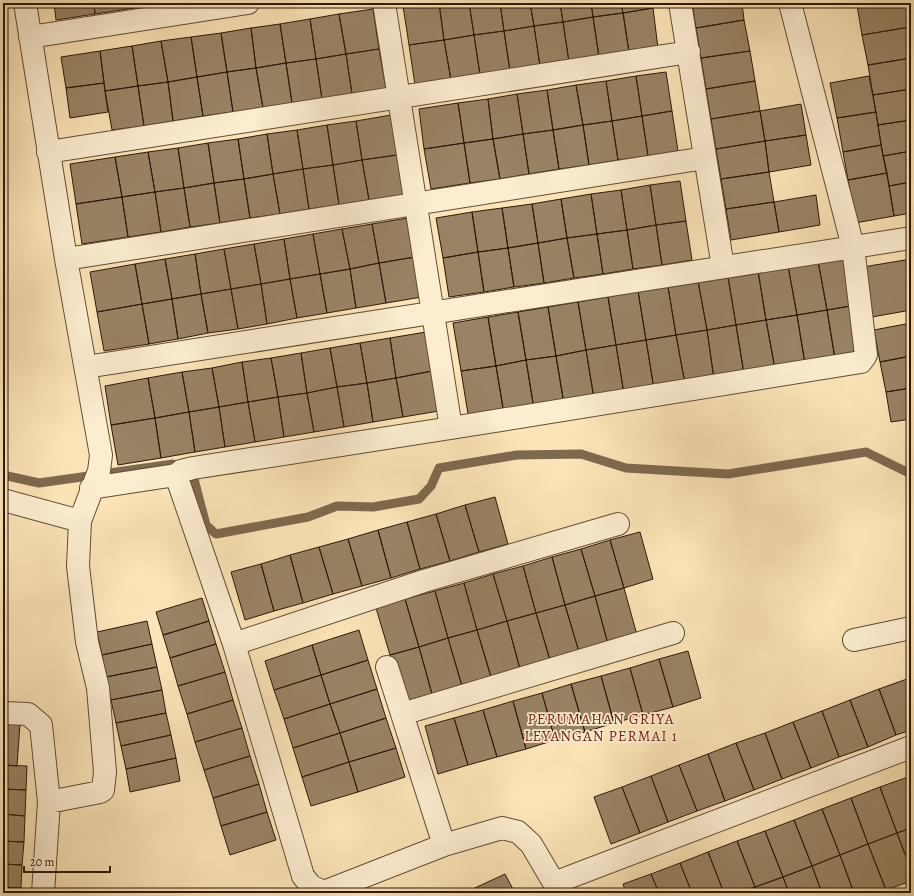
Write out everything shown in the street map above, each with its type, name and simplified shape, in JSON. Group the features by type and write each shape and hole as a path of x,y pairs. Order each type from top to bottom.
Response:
{"street":[{"path":"25,3 48,152 101,455 95,480 80,521 78,582 87,642 98,688 104,748 105,786 100,792 49,802"},
{"path":"30,37 248,3"},
{"path":"384,3 451,428"},
{"path":"680,3 723,267"},
{"path":"95,480 183,471 861,362 866,355 853,247 790,3"},
{"path":"48,152 688,52"},
{"path":"66,259 705,158"},
{"path":"86,367 911,238"},
{"path":"183,471 303,876 310,886 325,893 444,845 498,828 518,832 531,844 556,888 911,747"},
{"path":"3,500 80,521"},
{"path":"234,644 424,581 618,524"},
{"path":"854,640 911,628"},
{"path":"402,714 673,633"},
{"path":"387,667 444,845"},
{"path":"3,713 28,714 42,726 49,802 43,893"}],"building":[{"path":"54,3 94,3 95,14 56,20"},
{"path":"94,3 126,3 127,9 95,14"},
{"path":"126,3 156,3 156,5 127,9"},
{"path":"420,3 439,3 444,40 409,45 403,6"},
{"path":"439,3 469,3 474,35 444,40"},
{"path":"469,3 500,3 504,31 474,35"},
{"path":"500,3 530,3 534,26 504,31"},
{"path":"530,3 560,3 563,22 534,26"},
{"path":"560,3 591,3 593,17 563,22"},
{"path":"591,3 621,3 623,13 593,17"},
{"path":"621,3 652,3 653,8 623,13"},
{"path":"692,3 742,3 744,20 696,28"},
{"path":"867,3 906,3 910,27 862,35 857,5"},
{"path":"653,8 658,48 629,52 623,13"},
{"path":"373,9 379,49 346,54 339,14"},
{"path":"623,13 629,52 599,57 593,17"},
{"path":"339,14 346,54 316,59 310,19"},
{"path":"593,17 599,57 569,62 563,22"},
{"path":"310,19 316,59 286,63 280,24"},
{"path":"744,20 750,51 701,58 696,28"},
{"path":"563,22 569,62 540,66 534,26"},
{"path":"280,24 286,63 256,68 251,28"},
{"path":"534,26 540,66 510,71 504,31"},
{"path":"910,27 911,58 868,65 862,35"},
{"path":"251,28 256,68 227,72 221,33"},
{"path":"504,31 510,71 480,75 474,35"},
{"path":"221,33 227,72 197,77 191,37"},
{"path":"474,35 480,75 451,80 444,40"},
{"path":"191,37 197,77 168,82 161,41"},
{"path":"444,40 451,80 415,85 409,45"},
{"path":"161,41 168,82 138,86 132,46"},
{"path":"132,46 138,86 105,91 100,51"},
{"path":"379,49 386,89 352,94 346,54"},
{"path":"100,51 104,83 66,88 61,57"},
{"path":"750,51 755,81 706,89 701,58"},
{"path":"346,54 352,94 322,99 316,59"},
{"path":"911,58 911,89 873,95 868,65"},
{"path":"316,59 322,99 292,103 286,63"},
{"path":"286,63 292,103 263,108 256,68"},
{"path":"256,68 263,108 233,112 227,72"},
{"path":"227,72 233,112 203,116 197,77"},
{"path":"666,72 672,111 642,116 636,76"},
{"path":"636,76 642,116 612,121 606,81"},
{"path":"869,76 876,112 837,118 830,83"},
{"path":"197,77 203,116 173,121 168,82"},
{"path":"606,81 612,121 583,125 576,85"},
{"path":"755,81 760,111 711,119 706,89"},
{"path":"168,82 173,121 144,126 138,86"},
{"path":"104,83 108,112 70,118 66,88"},
{"path":"576,85 583,125 553,130 547,90"},
{"path":"138,86 144,126 112,130 105,91"},
{"path":"911,89 911,120 878,125 873,95"},
{"path":"547,90 553,130 523,134 517,94"},
{"path":"517,94 523,134 493,139 488,99"},
{"path":"488,99 493,139 464,143 458,103"},
{"path":"458,103 464,143 424,149 419,109"},
{"path":"801,104 806,135 765,141 760,111"},
{"path":"672,111 678,151 648,156 642,116"},
{"path":"760,111 765,141 716,149 711,119"},
{"path":"876,112 881,145 843,152 837,118"},
{"path":"391,115 397,155 362,160 356,121"},
{"path":"642,116 648,156 618,160 612,121"},
{"path":"911,120 911,151 883,156 878,125"},
{"path":"356,121 362,160 333,165 327,125"},
{"path":"612,121 618,160 589,165 583,125"},
{"path":"327,125 333,165 303,169 297,130"},
{"path":"583,125 589,165 559,169 553,130"},
{"path":"297,130 303,169 273,174 267,134"},
{"path":"553,130 559,169 529,174 523,134"},
{"path":"267,134 273,174 244,179 238,139"},
{"path":"523,134 529,174 500,179 493,139"},
{"path":"806,135 811,165 769,172 765,141"},
{"path":"238,139 244,179 214,183 208,143"},
{"path":"493,139 500,179 470,183 464,143"},
{"path":"765,141 769,172 721,179 716,149"},
{"path":"208,143 214,183 184,188 178,148"},
{"path":"464,143 470,183 431,189 424,149"},
{"path":"881,145 887,173 848,180 843,152"},
{"path":"178,148 184,188 155,192 148,152"},
{"path":"911,151 911,182 889,186 883,156"},
{"path":"148,152 155,192 122,197 115,157"},
{"path":"397,155 404,195 369,200 362,160"},
{"path":"115,157 122,197 76,204 70,164"},
{"path":"362,160 369,200 339,205 333,165"},
{"path":"333,165 339,205 309,209 303,169"},
{"path":"303,169 309,209 280,214 273,174"},
{"path":"769,172 774,202 726,209 721,179"},
{"path":"887,173 894,216 855,223 848,180"},
{"path":"273,174 280,214 250,218 244,179"},
{"path":"244,179 250,218 220,223 214,183"},
{"path":"680,181 686,221 656,225 650,185"},
{"path":"911,182 911,213 894,216 889,186"},
{"path":"214,183 220,223 190,227 184,188"},
{"path":"650,185 656,225 627,230 621,190"},
{"path":"184,188 190,227 161,232 155,192"},
{"path":"621,190 627,230 597,234 591,194"},
{"path":"155,192 161,232 128,237 122,197"},
{"path":"591,194 597,234 567,238 561,199"},
{"path":"816,195 820,225 779,232 774,202"},
{"path":"122,197 128,237 82,244 76,204"},
{"path":"561,199 567,238 538,243 532,204"},
{"path":"774,202 779,232 731,240 726,209"},
{"path":"532,204 538,243 508,248 502,208"},
{"path":"502,208 508,248 478,252 472,212"},
{"path":"472,212 478,252 443,258 436,218"},
{"path":"408,218 415,257 379,263 372,224"},
{"path":"686,221 692,260 662,265 656,225"},
{"path":"372,224 379,263 350,269 342,229"},
{"path":"656,225 662,265 633,269 627,230"},
{"path":"342,229 350,269 320,274 313,234"},
{"path":"627,230 633,269 603,274 597,234"},
{"path":"313,234 320,274 290,279 284,239"},
{"path":"597,234 603,274 574,278 567,238"},
{"path":"567,238 574,278 544,283 538,243"},
{"path":"284,239 290,279 261,284 254,244"},
{"path":"538,243 544,283 514,287 508,248"},
{"path":"254,244 261,284 231,289 224,249"},
{"path":"508,248 514,287 484,292 478,252"},
{"path":"224,249 231,289 201,294 195,254"},
{"path":"478,252 484,292 449,297 443,258"},
{"path":"195,254 201,294 172,299 165,259"},
{"path":"849,256 856,305 827,310 818,261"},
{"path":"415,257 422,297 386,303 379,263"},
{"path":"165,259 172,299 142,304 135,264"},
{"path":"911,259 911,310 872,317 863,267"},
{"path":"818,261 827,310 797,315 788,266"},
{"path":"379,263 386,303 356,308 350,269"},
{"path":"135,264 142,304 97,312 90,272"},
{"path":"788,266 797,315 766,320 758,271"},
{"path":"350,269 356,308 327,313 320,274"},
{"path":"758,271 766,320 736,325 728,277"},
{"path":"320,274 327,313 297,318 290,279"},
{"path":"728,277 736,325 707,330 698,281"},
{"path":"290,279 297,318 267,324 261,284"},
{"path":"698,281 707,330 676,335 668,287"},
{"path":"261,284 267,324 238,329 231,289"},
{"path":"668,287 676,335 646,340 638,291"},
{"path":"231,289 238,329 208,333 201,294"},
{"path":"638,291 646,340 616,345 608,297"},
{"path":"201,294 208,333 178,339 172,299"},
{"path":"608,297 616,345 586,350 578,302"},
{"path":"172,299 178,339 149,344 142,304"},
{"path":"578,302 586,350 556,356 548,307"},
{"path":"142,304 149,344 104,351 97,312"},
{"path":"856,305 864,354 835,359 827,310"},
{"path":"548,307 556,356 526,360 518,312"},
{"path":"827,310 835,359 805,364 797,315"},
{"path":"518,312 526,360 496,366 488,317"},
{"path":"797,315 805,364 775,369 766,320"},
{"path":"488,317 496,366 461,371 453,323"},
{"path":"766,320 775,369 744,374 736,325"},
{"path":"911,323 911,356 880,362 874,330"},
{"path":"736,325 744,374 714,379 707,330"},
{"path":"707,330 714,379 685,384 676,335"},
{"path":"426,332 432,371 396,378 390,338"},
{"path":"676,335 685,384 654,389 646,340"},
{"path":"390,338 396,378 367,383 360,343"},
{"path":"646,340 654,389 624,394 616,345"},
{"path":"360,343 367,383 337,387 330,348"},
{"path":"616,345 624,394 594,399 586,350"},
{"path":"330,348 337,387 307,393 301,353"},
{"path":"586,350 594,399 564,404 556,356"},
{"path":"301,353 307,393 278,397 271,358"},
{"path":"556,356 564,404 534,409 526,360"},
{"path":"911,356 911,388 886,392 880,362"},
{"path":"271,358 278,397 248,402 242,362"},
{"path":"526,360 534,409 504,414 496,366"},
{"path":"242,362 248,402 219,407 212,368"},
{"path":"496,366 504,414 469,420 461,371"},
{"path":"212,368 219,407 189,412 182,372"},
{"path":"432,371 439,411 403,417 396,378"},
{"path":"182,372 189,412 155,418 148,378"},
{"path":"148,378 155,418 111,425 105,386"},
{"path":"396,378 403,417 373,422 367,383"},
{"path":"367,383 373,422 344,427 337,387"},
{"path":"337,387 344,427 314,432 307,393"},
{"path":"911,388 911,419 891,422 886,392"},
{"path":"307,393 314,432 284,437 278,397"},
{"path":"278,397 284,437 255,442 248,402"},
{"path":"248,402 255,442 225,447 219,407"},
{"path":"219,407 225,447 195,452 189,412"},
{"path":"189,412 195,452 161,458 155,418"},
{"path":"155,418 161,458 118,465 111,425"},
{"path":"495,497 508,544 479,552 465,505"},
{"path":"465,505 479,552 450,561 436,514"},
{"path":"436,514 450,561 420,569 407,522"},
{"path":"407,522 420,569 391,578 378,530"},
{"path":"378,530 391,578 362,586 348,539"},
{"path":"640,532 653,579 624,588 610,540"},
{"path":"348,539 362,586 333,594 319,547"},
{"path":"610,540 624,588 595,596 581,549"},
{"path":"319,547 333,594 303,603 290,555"},
{"path":"581,549 595,596 565,605 552,557"},
{"path":"290,555 303,603 274,611 261,564"},
{"path":"552,557 565,605 536,613 523,566"},
{"path":"261,564 274,611 245,620 231,572"},
{"path":"523,566 536,613 507,621 493,574"},
{"path":"493,574 507,621 477,630 464,583"},
{"path":"464,583 477,630 448,638 435,591"},
{"path":"624,588 637,635 608,644 595,596"},
{"path":"435,591 448,638 419,647 405,599"},
{"path":"595,596 608,644 579,652 565,605"},
{"path":"202,598 209,621 163,635 156,612"},
{"path":"405,599 419,647 390,655 376,608"},
{"path":"565,605 579,652 550,660 536,613"},
{"path":"536,613 550,660 520,669 507,621"},
{"path":"147,621 152,644 102,655 97,632"},
{"path":"209,621 216,644 170,658 163,635"},
{"path":"507,621 520,669 491,677 477,630"},
{"path":"359,630 368,660 321,675 312,645"},
{"path":"477,630 491,677 462,686 448,638"},
{"path":"448,638 462,686 432,694 419,647"},
{"path":"152,644 157,667 106,677 102,655"},
{"path":"216,644 225,672 178,686 170,658"},
{"path":"312,645 321,675 274,690 265,661"},
{"path":"419,647 432,694 403,702 390,655"},
{"path":"688,651 701,698 673,707 659,659"},
{"path":"659,659 673,707 643,715 630,668"},
{"path":"368,660 377,689 330,704 321,675"},
{"path":"157,667 162,690 111,700 106,677"},
{"path":"630,668 643,715 614,723 601,676"},
{"path":"225,672 233,700 187,714 178,686"},
{"path":"321,675 330,704 284,719 274,690"},
{"path":"601,676 614,723 585,732 571,684"},
{"path":"907,679 911,689 911,730 896,735 879,689"},
{"path":"571,684 585,732 555,740 542,693"},
{"path":"377,689 386,718 340,733 330,704"},
{"path":"879,689 896,735 868,747 850,700"},
{"path":"162,690 166,713 116,723 111,700"},
{"path":"542,693 555,740 526,749 513,701"},
{"path":"233,700 242,728 195,742 187,714"},
{"path":"850,700 868,747 839,757 822,711"},
{"path":"513,701 526,749 497,757 483,710"},
{"path":"330,704 340,733 293,748 284,719"},
{"path":"483,710 497,757 468,765 454,718"},
{"path":"822,711 839,757 811,768 793,722"},
{"path":"166,713 171,735 121,746 116,723"},
{"path":"386,718 396,748 349,762 340,733"},
{"path":"454,718 468,765 438,774 425,726"},
{"path":"793,722 811,768 782,779 765,733"},
{"path":"3,723 20,724 17,766 3,765"},
{"path":"242,728 250,756 204,770 195,742"},
{"path":"340,733 349,762 302,777 293,748"},
{"path":"765,733 782,779 754,790 736,743"},
{"path":"171,735 176,758 126,769 121,746"},
{"path":"736,743 754,790 725,801 708,754"},
{"path":"396,748 405,777 358,792 349,762"},
{"path":"708,754 725,801 697,811 679,765"},
{"path":"250,756 259,784 213,798 204,770"},
{"path":"176,758 180,781 130,792 126,769"},
{"path":"349,762 358,792 311,806 302,777"},
{"path":"3,765 27,766 26,790 3,789"},
{"path":"679,765 697,811 668,822 651,776"},
{"path":"651,776 668,822 640,833 622,787"},
{"path":"908,777 911,784 911,828 897,833 880,787"},
{"path":"259,784 267,812 221,826 213,798"},
{"path":"622,787 640,833 611,844 594,797"},
{"path":"880,787 897,833 868,844 851,798"},
{"path":"3,789 26,790 25,816 3,814"},
{"path":"851,798 868,844 840,855 822,809"},
{"path":"822,809 840,855 812,866 794,820"},
{"path":"267,812 276,840 230,855 221,826"},
{"path":"3,814 25,816 24,842 3,841"},
{"path":"794,820 812,866 783,877 765,831"},
{"path":"911,828 911,870 897,833"},
{"path":"765,831 783,877 755,887 737,841"},
{"path":"897,833 911,870 911,881 886,890 868,844"},
{"path":"3,841 24,842 22,865 3,864"},
{"path":"737,841 755,887 739,893 724,893 708,852"},
{"path":"868,844 886,890 878,893 854,893 840,855"},
{"path":"708,852 724,893 692,893 680,863"},
{"path":"840,855 854,893 822,893 812,866"},
{"path":"680,863 692,893 659,893 651,874"},
{"path":"3,864 22,865 21,888 3,887"},
{"path":"812,866 822,893 789,893 783,877"},
{"path":"505,874 515,893 464,893"},
{"path":"651,874 659,893 626,893 623,884"},
{"path":"783,877 789,893 757,893 755,887"},
{"path":"3,887 21,888 21,893 3,893"},
{"path":"755,887 757,893 739,893"}],"waterway":[{"path":"185,470 194,479 206,525 216,534 308,517 337,506 373,507 419,499 431,486 439,468 517,455 581,454 626,468 728,474 866,452 911,474"},
{"path":"3,475 39,483 173,464"}],"district":[{"name":"PERUMAHAN GRIYA LEYANGAN PERMAI 1","path":"601,728"}]}
